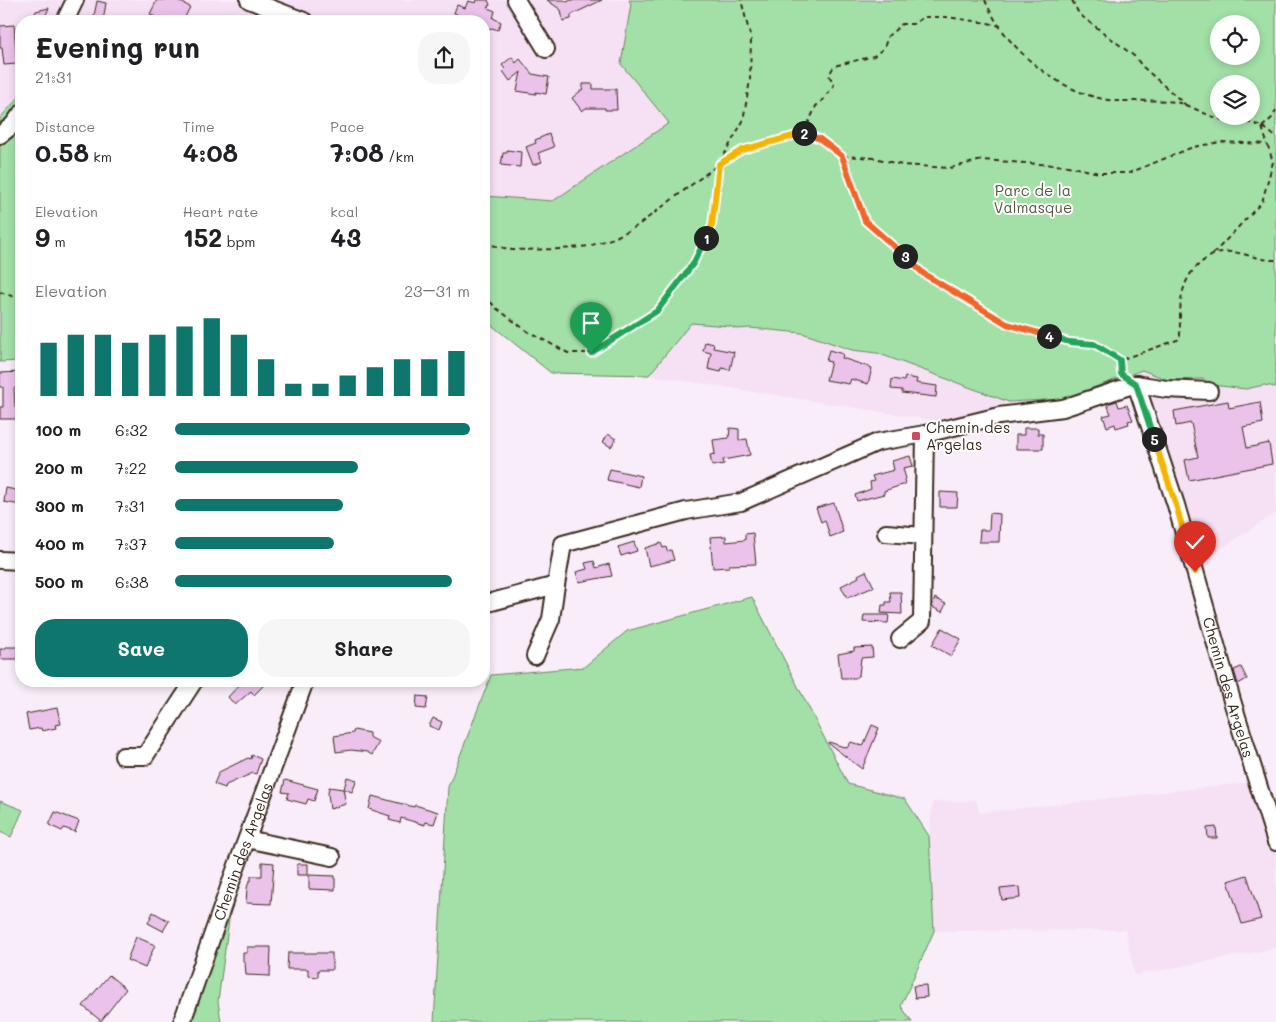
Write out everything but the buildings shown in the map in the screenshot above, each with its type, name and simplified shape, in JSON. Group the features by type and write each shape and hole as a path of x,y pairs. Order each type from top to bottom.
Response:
{"street":[{"path":"68,15 75,0"},
{"path":"249,0 288,15"},
{"path":"516,0 546,49"},
{"path":"0,135 15,122"},
{"path":"535,656 551,619 563,544 686,511 742,502 878,442 925,434 999,416 1063,408 1136,384 1166,389 1209,391"},
{"name":"Chemin des Argelas","path":"1136,384 1176,505 1232,704 1276,842"},
{"path":"900,639 922,621 925,434"},
{"path":"886,533 923,536"},
{"path":"0,560 15,561"},
{"path":"490,602 556,586"},
{"path":"123,756 145,756 190,687"},
{"name":"Chemin des Argelas","path":"182,1022 303,687"},
{"path":"247,839 332,857"}],"path":[{"path":"490,302 527,331 568,353 591,353 657,311 693,264 712,225 719,164 743,121 750,80 751,39 741,0"},
{"path":"985,0 1001,26 1027,57 1053,79 1077,92 1104,100 1176,102 1225,120 1245,121 1262,126 1276,138"},
{"path":"1072,0 1079,14 1134,56 1190,108"},
{"path":"804,133 816,106 824,99 834,85 830,75 834,66 874,56 884,48 888,36 902,24 913,24 924,17 946,17 1001,26"},
{"path":"1262,126 1273,116 1276,110"},
{"path":"1120,360 1180,339 1182,287 1189,274 1212,255 1262,202 1272,162 1262,126"},
{"path":"490,244 512,250 562,250 589,246 614,238 637,226 719,164 742,150 804,133 820,139 842,156 865,221 924,274 1007,324 1069,342 1094,344 1120,360"},
{"path":"842,156 875,158 902,166 950,168 982,160 1068,166 1099,173 1129,173 1193,148 1221,142 1267,144"},
{"path":"1212,255 1223,252 1241,254 1259,260 1276,260"},
{"path":"0,292 15,297"},
{"path":"1120,360 1121,374 1136,384"}],"shaded area":[{"name":"Parc de la Valmasque","path":"0,0 1276,0 1276,513 1198,563 1142,388 999,416 933,420 649,375 551,373 490,324 490,15 15,15 15,356 0,357"},
{"path":"1254,782 1276,842 1276,948 1135,975 1125,930 934,931 929,836 933,802 976,800 979,813"}],"green space":[{"name":"Parc de la Valmasque","path":"629,0 1276,0 1276,387 1264,385 1246,389 1212,385 1203,379 1168,380 1142,370 1062,399 1009,402 877,353 852,350 802,333 750,328 737,329 729,326 691,323 649,375 551,373 490,324 490,196 553,201 669,123 621,64 631,4"},
{"path":"15,102 15,361 0,362 0,118"},
{"path":"752,597 848,784 905,799 929,836 934,931 901,1006 912,1022 434,1022 448,787 486,687 490,687 491,675 584,667 627,631"},
{"path":"0,801 23,810 11,837 0,832"},
{"path":"237,861 218,1001 221,1022 183,1022"}],"place":[{"name":"Chemin des Argelas","path":"916,436"}],"route":[{"path":"591,353 657,311 693,264 712,225 719,164 742,150 804,133 820,139 842,156 865,221 924,274 1007,324 1069,342 1094,344 1120,360 1121,374 1136,384 1176,505 1195,572"}]}
